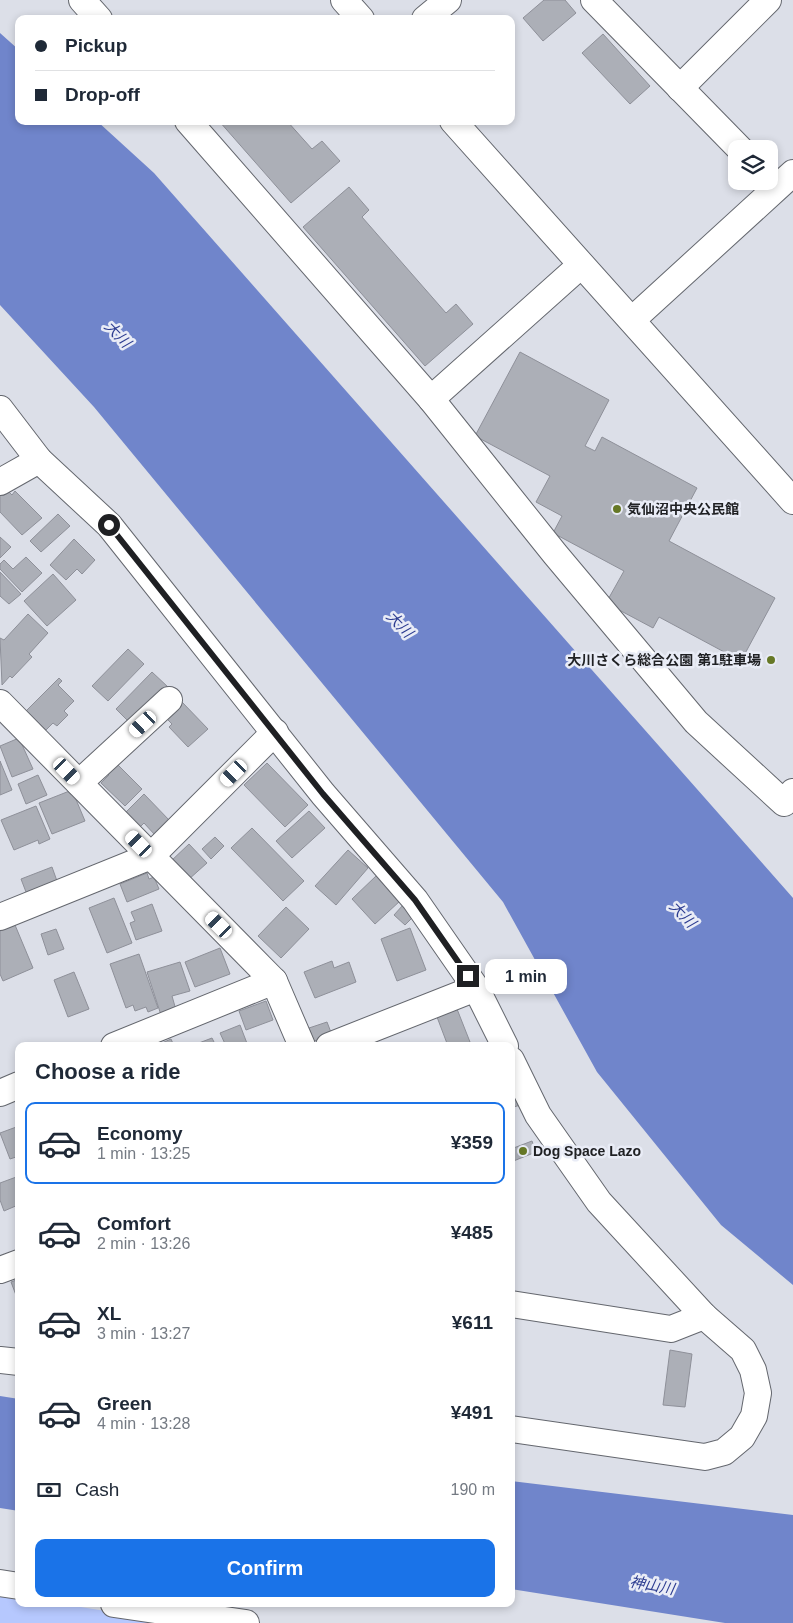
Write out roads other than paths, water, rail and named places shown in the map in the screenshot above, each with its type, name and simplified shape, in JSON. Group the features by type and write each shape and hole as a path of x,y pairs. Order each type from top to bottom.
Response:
{"street":[{"path":"344,0 357,15"},
{"path":"429,15 448,0"},
{"path":"594,0 731,140"},
{"path":"680,88 768,0"},
{"path":"191,125 431,399 555,554 696,722 784,803 793,792"},
{"path":"457,125 793,501"},
{"path":"632,320 783,185"},
{"path":"431,399 581,265"},
{"path":"0,409 39,460 109,525 323,794 415,900 476,988 503,1042"},
{"path":"0,482 39,460"},
{"path":"79,783 169,700"},
{"path":"0,703 9,725 79,783 274,981 300,1042"},
{"path":"0,917 151,856 275,732"},
{"path":"124,1042 274,981"},
{"path":"339,1042 476,988"},
{"path":"515,1068 538,1115 598,1202 704,1316 744,1350 754,1370 758,1393 754,1416 742,1437 724,1452 704,1457 515,1431"},
{"path":"0,1093 15,1087"},
{"path":"0,1270 15,1264"},
{"path":"515,1305 670,1329 704,1316"},
{"path":"0,1360 15,1362"},
{"path":"0,1583 15,1585"},
{"path":"135,1607 246,1623"}],"water":[{"name":"大川","path":"0,33 15,46 15,125 101,125 154,173 793,898 793,1285 721,1225 597,1072 503,902 94,407 0,305"},
{"path":"0,1396 15,1398 15,1510 0,1508"},
{"name":"神山川","path":"515,1481 793,1515 793,1623 725,1623 515,1590"}],"place":[{"name":"気仙沼中央公民館","path":"617,509"},
{"name":"大川さくら総合公園 第1駐車場","path":"771,660"},
{"name":"Dog Space Lazo","path":"523,1151"}]}
